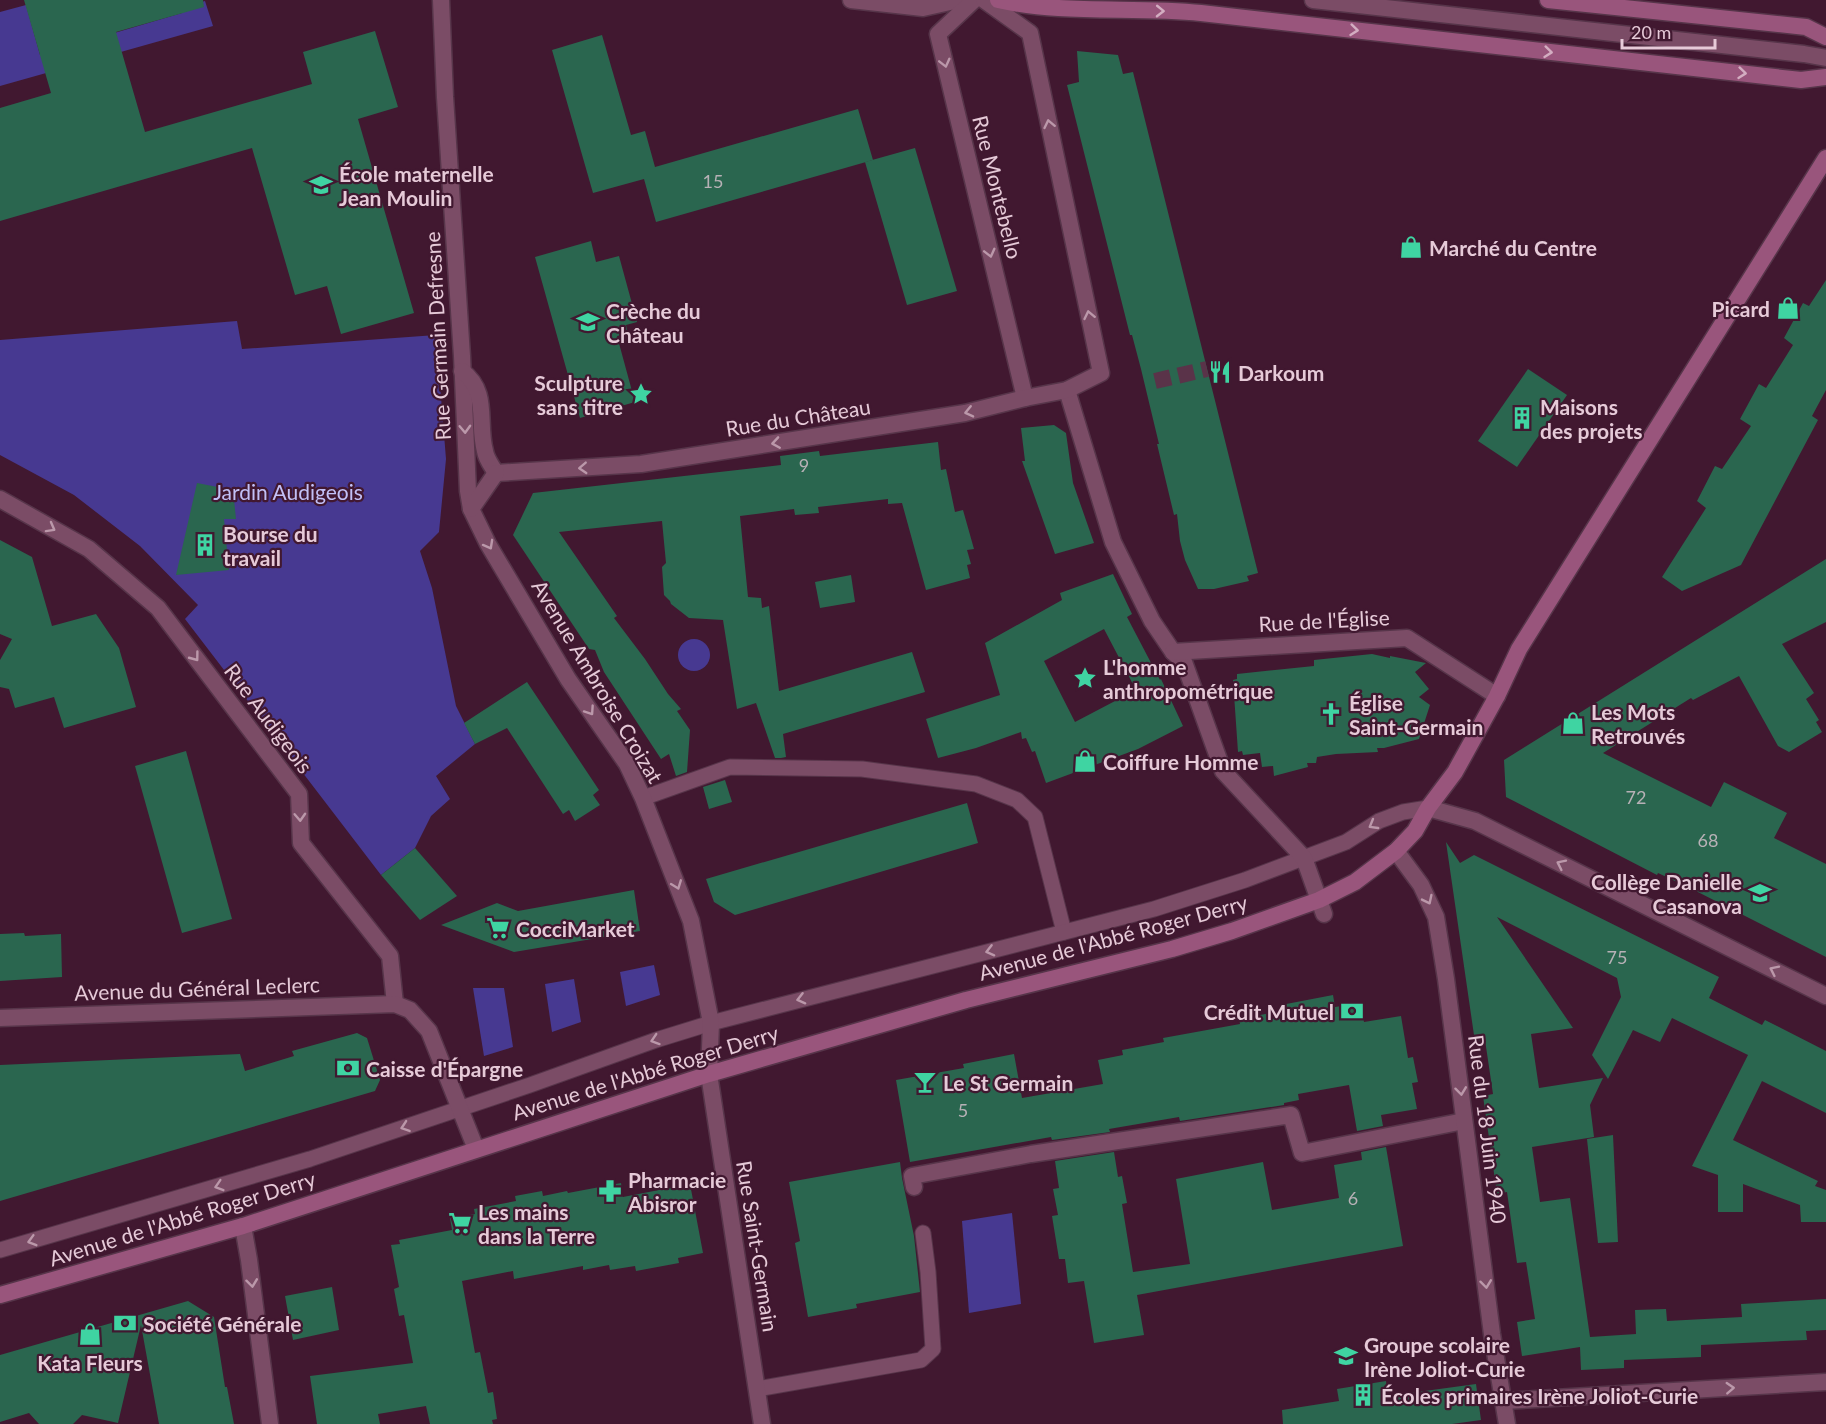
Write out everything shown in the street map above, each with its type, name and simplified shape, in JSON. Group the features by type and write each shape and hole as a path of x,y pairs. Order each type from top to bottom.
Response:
{"main road":[{"path":"998,0 1025,6 1060,9 1184,11 1801,80 1826,77"},
{"path":"1548,0 1806,27 1826,37"},
{"path":"1428,808 1455,772 1497,696 1519,649 1826,158"},
{"name":"Avenue de l'Abbé Roger Derry","path":"0,1295 243,1226 709,1074 966,1000 1172,949 1321,907 1396,851 1415,831 1428,808"}],"street":[{"name":"Rue Germain Defresne","path":"441,0 468,491"},
{"path":"851,0 923,8 959,0"},
{"name":"Rue Montebello","path":"974,0 938,34 1026,398"},
{"name":"Rue du Château","path":"496,473 641,464 965,413 1067,390 1101,373 1030,33 984,0"},
{"path":"1313,0 1826,58"},
{"path":"462,371 473,379 480,395 485,452 496,473 471,509"},
{"path":"1067,390 1113,542 1152,621 1173,652 1184,662 1223,771 1304,858 1321,907"},
{"name":"Avenue Ambroise Croizat","path":"468,491 471,509 489,544 568,678 627,764 643,798 691,921 711,1023 709,1074"},
{"name":"Rue Audigeois","path":"0,499 89,549 158,608 298,794 301,843 390,956 395,1004"},
{"name":"Rue de l'Église","path":"1173,652 1407,638 1497,696"},
{"path":"1428,808 1475,821 1826,996"},
{"name":"Rue du 18 Juin 1940","path":"1396,851 1421,885 1436,917 1492,1334 1507,1424"},
{"path":"395,1004 410,1010 429,1031 476,1149"},
{"name":"Avenue du Général Leclerc","path":"0,1018 395,1004"},
{"name":"Rue Saint-Germain","path":"709,1074 762,1424"},
{"path":"914,1187 912,1176 1031,1154 1291,1115 1302,1153 1464,1121"},
{"path":"243,1226 270,1424"},
{"path":"1503,1401 1826,1382"}],"lane":[{"path":"643,798 730,767 862,770 976,784 1017,800 1035,817 1064,932"},
{"name":"Avenue de l'Abbé Roger Derry","path":"0,1250 310,1158 711,1023 1200,896 1346,842 1387,818 1403,812 1428,808"},
{"path":"757,1389 921,1360 933,1350 923,1233"}],"green space":[{"path":"205,1 213,26 0,86 0,12 26,5 40,55 182,13 181,9"},
{"name":"Jardin Audigeois","path":"237,321 242,349 436,335 446,459 439,532 420,551 432,588 456,706 475,744 436,776 450,799 431,816 415,848 381,875 185,619 198,605 140,546 74,495 0,455 0,340"},
{"path":"694,639 706,643 710,655 706,667 694,671 682,667 678,655 682,643"},
{"path":"654,965 660,995 626,1006 620,972"},
{"path":"574,979 581,1022 552,1032 545,984"},
{"path":"473,988 504,988 513,1047 484,1056"},
{"path":"1012,1213 1021,1304 969,1313 962,1221"}],"building":[{"path":"24,0 203,0 204,7 116,32 145,132 312,84 303,52 375,31 398,107 358,119 414,313 341,334 327,286 295,295 252,148 0,221 0,108 51,93"},
{"path":"602,35 631,135 645,131 655,167 858,109 873,160 656,222 644,179 593,193 552,50"},
{"path":"1077,51 1118,55 1123,74 1133,72 1258,573 1247,576 1249,581 1214,589 1198,589 1185,560 1177,514 1174,515 1141,369 1132,335 1130,335 1067,85 1079,82"},
{"path":"915,148 957,291 907,305 865,162"},
{"path":"591,241 596,262 619,256 637,322 626,325 628,334 617,336 635,402 580,418 535,257"},
{"path":"1826,280 1826,390 1812,416 1818,420 1741,565 1682,591 1662,577 1706,508 1697,501 1715,466 1722,469 1751,426 1740,419 1759,384 1766,388 1793,345 1784,338 1803,303 1809,306"},
{"name":"Maisons des projets","path":"1528,369 1567,395 1517,467 1478,441"},
{"path":"1054,425 1066,433 1073,483 1094,543 1055,554 1022,461 1025,461 1021,428"},
{"path":"938,442 941,470 946,469 955,512 963,510 974,549 967,550 971,564 967,565 970,578 926,590 902,503 888,504 888,499 818,507 819,513 795,515 794,509 740,516 748,597 761,598 762,608 769,606 779,691 912,652 925,692 783,734 786,757 775,758 756,703 737,709 723,620 689,618 671,604 664,595 662,567 666,563 662,521 559,532 617,616 614,618 681,709 677,711 690,730 687,772 676,776 669,754 661,759 604,672 595,650 589,649 513,535 533,493 781,465 780,456 819,451 820,456"},
{"name":"Bourse du travail","path":"197,483 233,490 236,519 224,519 229,570 176,575"},
{"path":"0,540 32,557 52,626 96,614 119,648 136,707 64,728 54,697 15,708 9,689 0,687 0,660 12,639 0,634"},
{"path":"1826,559 1826,622 1782,644 1814,693 1806,699 1819,720 1816,722 1822,732 1789,752 1778,746 1739,676 1693,700 1691,698 1603,753 1711,807 1724,782 1787,813 1774,838 1826,864 1826,957 1690,888 1658,873 1657,875 1506,797 1504,760"},
{"path":"1113,574 1132,614 1127,617 1161,679 1183,726 1138,749 1046,783 1035,751 1032,752 1026,738 1022,739 1021,732 976,748 938,758 926,719 1000,695 985,643 1062,600 1060,593","holes":["1104,629 1136,690 1075,722 1044,661"]},
{"path":"851,575 855,602 820,608 815,582"},
{"name":"Église Saint-Germain","path":"1372,654 1426,663 1415,672 1429,689 1419,697 1430,705 1419,739 1377,748 1378,752 1317,757 1316,763 1307,763 1308,767 1274,776 1273,766 1262,767 1260,753 1243,755 1242,751 1238,752 1233,680 1237,679 1237,674 1314,666 1314,660"},
{"path":"527,682 599,790 593,795 600,805 575,821 569,810 563,814 507,728 475,744 464,723"},
{"path":"186,751 232,919 182,933 135,766"},
{"path":"725,780 732,802 709,809 703,787"},
{"path":"967,803 978,843 735,915 714,902 706,879"},
{"path":"1446,842 1460,863 1474,855 1719,977 1709,998 1762,1025 1765,1020 1826,1051 1826,1113 1762,1081 1733,1140 1818,1181 1815,1186 1826,1190 1826,1222 1801,1222 1800,1205 1743,1184 1743,1212 1718,1212 1718,1175 1692,1166 1748,1055 1672,1018 1660,1042 1633,1030 1608,1079 1592,1055 1621,997 1617,978 1497,917 1573,1028 1531,1034 1539,1088 1603,1078 1590,1105 1594,1137 1532,1147 1540,1202 1570,1198 1590,1337 1636,1334 1635,1310 1666,1309 1667,1321 1742,1317 1741,1304 1826,1299 1826,1330 1806,1331 1807,1340 1701,1345 1701,1357 1624,1360 1624,1368 1581,1370 1580,1347 1522,1356 1517,1322 1535,1319 1526,1262 1517,1263 1507,1192 1497,1194 1483,1096 1493,1094 1485,1040 1475,1042"},
{"path":"415,848 457,896 420,920 381,875"},
{"path":"634,890 640,931 514,952 441,925 497,903 518,911"},
{"path":"24,933 25,936 61,934 62,977 0,981 0,934"},
{"path":"1333,995 1335,1007 1361,1003 1364,1022 1401,1016 1408,1058 1413,1057 1418,1082 1412,1083 1417,1109 1381,1115 1383,1126 1357,1131 1349,1085 1298,1094 1299,1100 1284,1103 1284,1105 1180,1121 1179,1117 1109,1129 1110,1132 1052,1140 1051,1137 910,1162 896,1080 964,1068 963,1064 1014,1054 1022,1098 1103,1084 1098,1060 1123,1055 1122,1050 1164,1042 1163,1038 1240,1024 1239,1019 1282,1011 1281,1005"},
{"path":"357,1033 367,1038 380,1080 375,1091 0,1201 0,1065 240,1054 245,1071 294,1056 292,1051"},
{"path":"1613,1135 1618,1242 1598,1243 1587,1139"},
{"path":"1386,1147 1403,1246 1137,1295 1144,1335 1094,1343 1084,1281 1068,1283 1065,1259 1059,1259 1052,1216 1058,1215 1053,1189 1059,1188 1055,1161 1114,1152 1118,1177 1122,1176 1127,1203 1122,1204 1133,1272 1190,1264 1176,1179 1263,1162 1272,1210 1339,1198 1334,1165 1362,1160 1361,1152"},
{"path":"900,1162 914,1236 920,1292 856,1304 857,1308 808,1317 795,1243 800,1241 789,1182"},
{"path":"621,1183 623,1197 690,1184 703,1253 678,1258 679,1263 636,1271 635,1266 610,1270 609,1265 583,1270 583,1266 514,1279 513,1271 462,1281 475,1353 480,1352 488,1393 493,1392 497,1419 492,1420 493,1424 430,1424 426,1406 378,1414 380,1424 317,1424 310,1376 413,1363 404,1315 399,1316 394,1289 399,1287 391,1245 400,1244 399,1240 452,1230 450,1218 475,1214 474,1209 516,1201 515,1196 542,1191 543,1196 567,1191 568,1193"},
{"path":"332,1287 339,1330 293,1340 285,1296"},
{"path":"188,1301 214,1317 225,1387 227,1387 234,1424 159,1424 141,1325 118,1423 82,1415 73,1424 39,1424 29,1413 0,1422 0,1355"},
{"path":"1386,1381 1388,1396 1476,1384 1481,1420 1452,1424 1283,1424 1282,1410 1339,1401 1337,1389"}],"tunnel":[{"path":"1155,381 1207,369"}],"place":[{"name":"École maternelle Jean Moulin","path":"321,185"},
{"name":"Marché du Centre","path":"1411,247"},
{"name":"Picard","path":"1788,308"},
{"name":"Crèche du Château","path":"588,322"},
{"name":"Darkoum","path":"1220,372"},
{"name":"Sculpture sans titre","path":"641,394"},
{"name":"Maisons des projets","path":"1522,418"},
{"name":"Bourse du travail","path":"205,545"},
{"name":"L'homme anthropométrique","path":"1085,678"},
{"name":"Église Saint-Germain","path":"1331,714"},
{"name":"Les Mots Retrouvés","path":"1573,723"},
{"name":"Coiffure Homme","path":"1085,761"},
{"name":"Collège Danielle Casanova","path":"1760,893"},
{"name":"CocciMarket","path":"498,928"},
{"name":"Crédit Mutuel","path":"1352,1011"},
{"name":"Caisse d'Épargne","path":"348,1068"},
{"name":"Le St Germain","path":"925,1082"},
{"name":"Pharmacie Abisror","path":"610,1191"},
{"name":"Les mains dans la Terre","path":"460,1223"},
{"name":"Société Générale","path":"125,1323"},
{"name":"Kata Fleurs","path":"90,1334"},
{"name":"Groupe scolaire Irène Joliot-Curie","path":"1346,1356"},
{"name":"Écoles primaires Irène Joliot-Curie","path":"1363,1395"}]}
